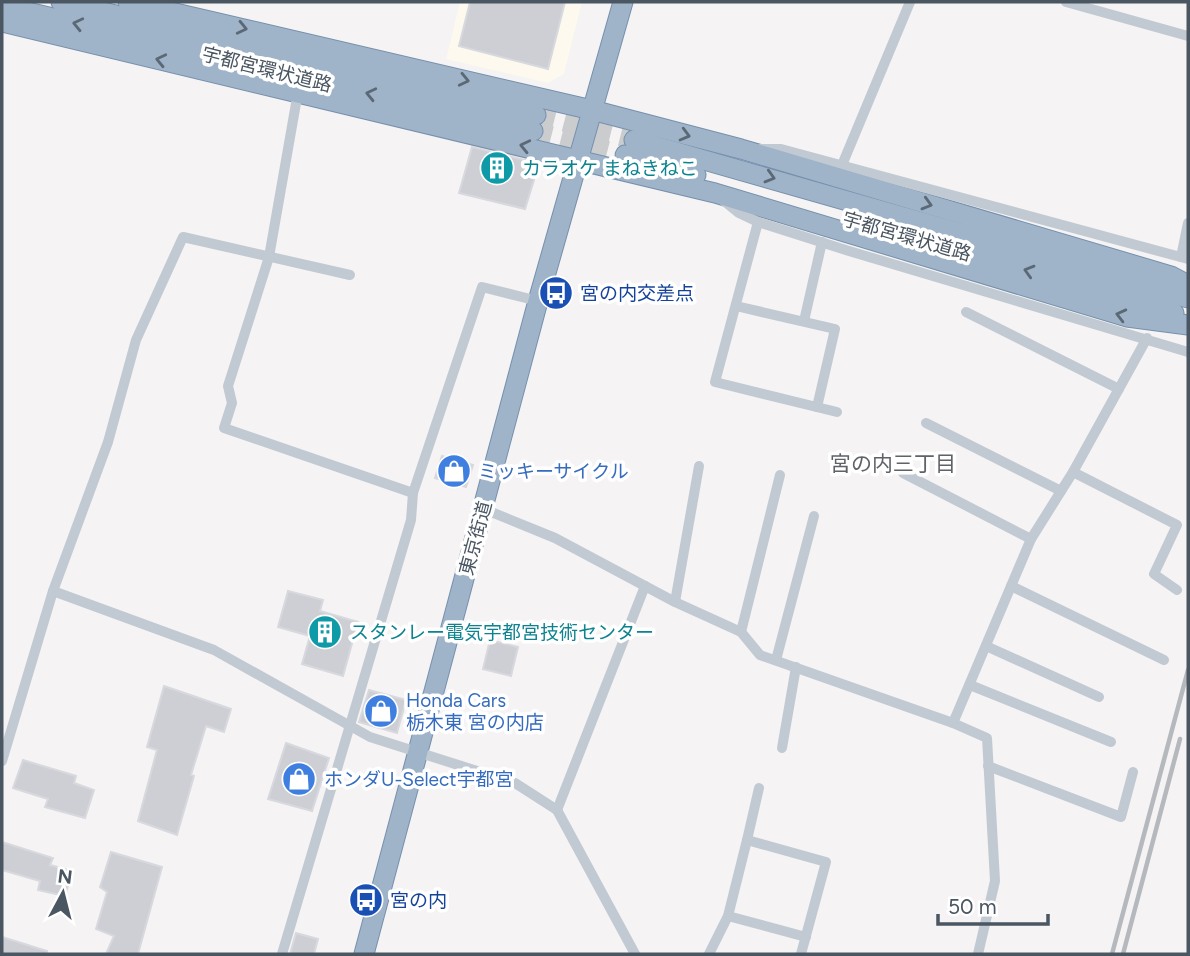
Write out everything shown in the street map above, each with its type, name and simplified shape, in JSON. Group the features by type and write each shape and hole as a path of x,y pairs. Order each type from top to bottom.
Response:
{"highway":[{"name":"宇都宮環状道路","path":"2,6 535,123 61,2"},
{"path":"128,2 592,110 741,149 1171,276 1188,285"},
{"name":"東京街道","path":"365,954 538,301 623,2"},
{"path":"2,22 715,193 1127,317 1188,325"},
{"name":"宇都宮環状道路","path":"1188,298 836,196 629,147 1188,318"}],"street":[{"path":"842,165 910,2"},
{"path":"1066,2 1090,5 1188,36"},
{"path":"298,92 270,257 228,386 232,403 224,428 414,493"},
{"path":"741,149 781,149 1184,258 1188,223"},
{"path":"715,193 739,213 758,222 1188,352"},
{"path":"758,222 715,382 837,412"},
{"path":"2,761 4,746 53,591 108,442 136,340 183,237 351,275"},
{"path":"804,321 822,242"},
{"path":"282,954 411,520 414,493 482,287 538,301"},
{"path":"736,306 835,329 817,407"},
{"path":"966,312 1119,389"},
{"path":"953,723 1031,539 1073,472 1147,338"},
{"path":"926,423 1061,491"},
{"path":"675,602 699,466"},
{"path":"1073,472 1177,525 1154,574 1177,590"},
{"path":"903,473 1031,539"},
{"path":"741,632 780,475"},
{"path":"484,509 555,538 675,602 741,632 760,655 953,723 987,738 995,881 978,954"},
{"path":"776,660 814,516"},
{"path":"557,810 645,586"},
{"path":"1011,586 1164,660"},
{"path":"53,591 214,650 370,737 515,783 557,810 635,954"},
{"path":"986,646 1099,697"},
{"path":"782,748 796,667"},
{"path":"970,685 1111,742"},
{"path":"988,766 1121,817 1133,772"},
{"path":"709,954 728,916 759,788"},
{"path":"747,840 827,863 802,953 815,954"},
{"path":"728,916 806,937"}],"shaded area":[{"path":"460,2 582,2 564,74 548,83 446,59"}],"building":[{"path":"470,2 565,2 548,69 459,46"},
{"name":"カラオケ まねきねこ","path":"472,147 525,160 534,180 525,209 459,193"},
{"name":"ミッキーサイクル","path":"442,456 473,465 466,487 435,478"},
{"name":"スタンレー電気宇都宮技術センター","path":"288,591 323,600 320,611 358,622 343,676 302,664 310,636 278,627"},
{"path":"490,640 518,647 511,676 483,669"},
{"path":"164,686 231,709 224,732 206,726 177,835 138,821 157,750 147,747"},
{"name":"Honda Cars 栃木東 宮の内店","path":"369,690 406,700 397,733 359,722"},
{"name":"ホンダU-Select宇都宮","path":"286,743 329,758 312,811 268,799"},
{"path":"23,760 76,776 74,783 94,790 85,818 45,807 48,799 13,788"},
{"path":"2,842 53,858 50,865 72,871 65,896 38,890 40,881 2,870"},
{"path":"111,852 162,867 138,954 106,954 114,936 96,929 107,892 100,887"},
{"path":"296,933 318,939 314,954 290,954"},
{"path":"2,937 47,951 47,954 2,954"}],"tunnel":[{"path":"536,115 634,140"},
{"path":"533,131 625,155"}],"railway":[{"path":"1112,954 1188,670"},
{"path":"1123,954 1180,739"}],"place":[{"name":"カラオケ まねきねこ","path":"497,168"},
{"name":"宮の内交差点","path":"556,293"},
{"name":"ミッキーサイクル","path":"454,471"},
{"name":"スタンレー電気宇都宮技術センター","path":"325,632"},
{"name":"Honda Cars 栃木東 宮の内店","path":"381,711"},
{"name":"ホンダU-Select宇都宮","path":"299,779"},
{"name":"宮の内","path":"366,900"}],"district":[{"name":"宮の内三丁目","path":"893,464"}]}
